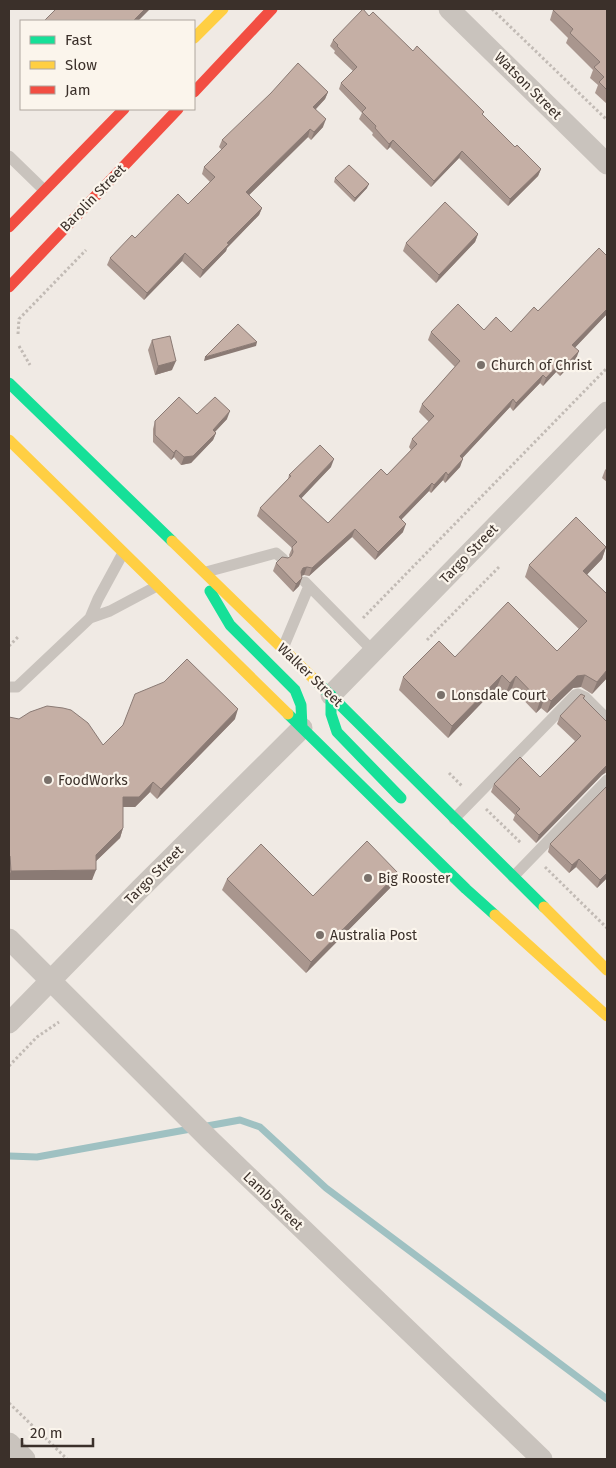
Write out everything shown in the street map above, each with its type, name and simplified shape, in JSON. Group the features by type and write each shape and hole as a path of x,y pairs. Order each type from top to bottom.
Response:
{"main road":[{"path":"195,37 223,9"},
{"path":"195,91 272,9"},
{"path":"9,227 123,110"},
{"name":"Barolin Street","path":"9,287 177,110"},
{"name":"Walker Street","path":"9,382 331,695 607,970"},
{"path":"9,440 466,889 607,1016"},
{"path":"190,559 230,625 296,692 300,699 302,710 302,728"},
{"path":"331,695 331,714 337,732 400,796 404,805"},
{"path":"414,822 427,849"}],"street":[{"name":"Watson Street","path":"449,9 607,164"},
{"name":"Targo Street","path":"331,695 607,412"},
{"name":"Targo Street","path":"9,1023 146,882 302,728"},
{"name":"Lamb Street","path":"9,939 170,1101 542,1459"},
{"path":"9,1443 25,1459"}],"lane":[{"path":"9,156 44,190"},
{"path":"9,687 17,687 90,618 123,552"},
{"path":"204,572 276,553 283,559"},
{"path":"283,648 307,584 374,652"},
{"path":"90,618 110,611 158,586"},
{"path":"454,819 575,695 578,694 586,697 607,719"},
{"path":"513,877 607,780"}],"path":[{"path":"492,9 607,120"},
{"path":"18,334 19,319 86,250"},
{"path":"352,629 607,368"},
{"path":"428,640 500,566"},
{"path":"9,646 19,636"},
{"path":"9,1066 37,1037 60,1021"},
{"path":"9,1403 67,1459"}],"building":[{"path":"56,9 145,9 134,20 45,20"},
{"path":"363,9 369,16 373,12 413,51 417,46 484,112 482,114 515,147 517,145 541,169 510,199 462,151 434,181 393,140 389,144 375,128 376,126 362,112 366,108 341,83 357,67 333,40"},
{"path":"554,9 607,9 607,90 599,82 604,77 594,67 600,62 570,33 573,29"},
{"path":"298,63 328,92 313,107 326,119 314,132 310,129 246,192 262,208 203,270 185,253 147,293 110,258 132,235 135,238 178,194 188,204 215,177 204,167 227,144 222,140 271,93"},
{"path":"349,165 369,184 355,198 335,178"},
{"path":"445,202 478,234 439,275 406,243"},
{"path":"599,248 607,256 607,309 572,345 579,351 563,368 559,364 546,378 543,375 516,403 513,399 460,456 463,459 448,475 446,472 434,485 432,483 399,517 406,524 378,552 355,529 312,568 303,568 301,572 302,578 296,584 276,563 282,557 288,558 291,556 293,552 292,547 297,542 260,508 291,476 289,475 320,445 334,459 299,496 328,523 381,469 387,475 417,444 412,439 434,416 422,404 460,361 431,332 458,304 484,330 496,317 511,332 534,307 538,311"},
{"path":"238,324 257,342 205,357"},
{"path":"170,336 176,361 158,366 152,340"},
{"path":"179,397 197,414 215,397 230,411 213,430 216,433 193,456 184,457 176,450 174,453 155,435 155,421"},
{"path":"576,517 606,547 583,571 607,594 607,670 597,682 585,675 577,676 551,701 545,696 540,701 516,676 510,683 502,675 452,726 403,677 439,641 455,657 508,602 557,651 587,621 529,565"},
{"path":"187,659 238,709 161,789 153,782 139,797 123,797 123,828 96,855 96,870 11,871 9,855 9,717 19,719 30,712 47,706 71,710 88,723 103,745 123,725 135,694 164,682"},
{"path":"581,694 585,696 583,698 607,722 607,765 539,835 516,813 520,809 494,784 520,757 540,777 581,736 560,716"},
{"path":"607,786 607,873 600,880 579,859 572,865 550,844"},
{"path":"367,841 398,873 311,962 227,879 261,844 313,896"}],"waterway":[{"path":"9,1156 37,1157 240,1120 260,1127 326,1188 607,1399"}],"traffic: fast":[{"path":"9,383 172,541"},
{"path":"210,591 230,625 295,690 301,705 302,728"},
{"path":"317,682 544,907"},
{"path":"331,695 331,714 337,732 401,798"},
{"path":"288,714 466,889 495,915"}],"traffic: slow":[{"path":"195,37 223,9"},
{"path":"9,440 288,714"},
{"path":"172,541 317,682"},
{"path":"544,907 607,970"},
{"path":"495,915 607,1016"}],"traffic: jam":[{"path":"195,91 272,9"},
{"path":"9,227 123,110"},
{"path":"9,287 177,110"}],"place":[{"name":"Church of Christ","path":"481,365"},
{"name":"Lonsdale Court","path":"441,695"},
{"name":"FoodWorks","path":"48,780"},
{"name":"Big Rooster","path":"368,878"},
{"name":"Australia Post","path":"320,935"}]}
